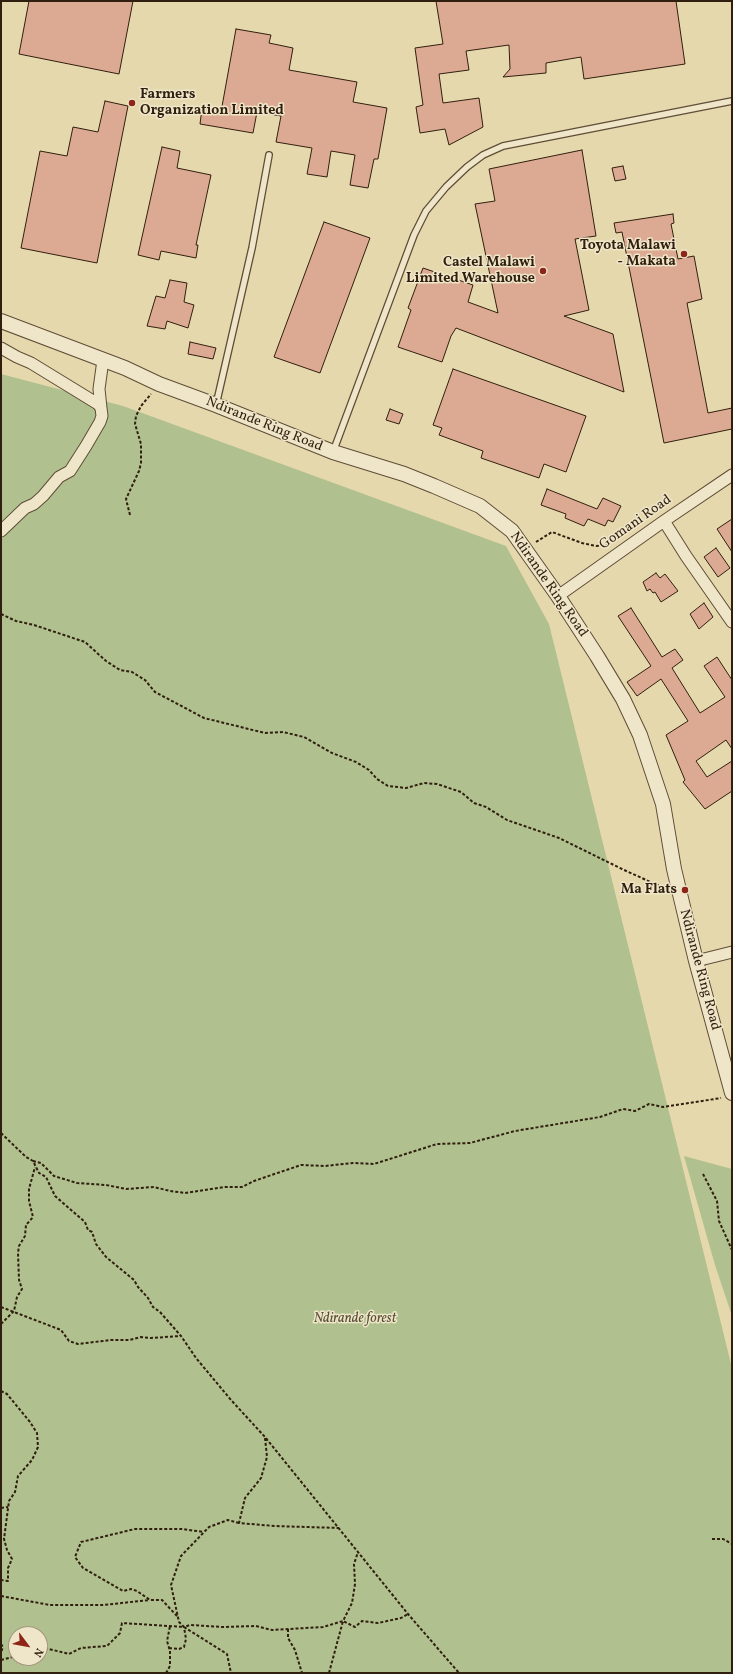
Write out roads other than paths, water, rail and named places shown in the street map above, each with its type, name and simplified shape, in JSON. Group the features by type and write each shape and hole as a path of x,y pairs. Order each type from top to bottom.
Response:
{"street":[{"name":"Ndirande Ring Road","path":"1,321 333,452 404,474 480,506 512,531 558,596 615,687 640,735 663,804 674,870 696,961 727,1057 728,1095"},
{"path":"1,348 31,363 77,390 98,404 101,408"},
{"path":"1,531 25,508 34,504 60,478 70,471 100,422 101,408 99,389 103,360"},
{"name":"Gomani Road","path":"558,596 732,475"},
{"path":"664,521 686,556 731,620"},
{"path":"696,961 732,952"}],"lane":[{"path":"333,452 414,235 426,211 446,187 467,167 483,155 503,146 732,101"},
{"path":"216,405 252,248 269,155"}],"place":[{"name":"Farmers Organization Limited","path":"132,103"},
{"name":"Toyota Malawi - Makata","path":"684,254"},
{"name":"Castel Malawi Limited Warehouse","path":"543,271"},
{"name":"Ma Flats","path":"685,890"}],"park label":[{"name":"Ndirande forest","path":"355,1319"}]}
